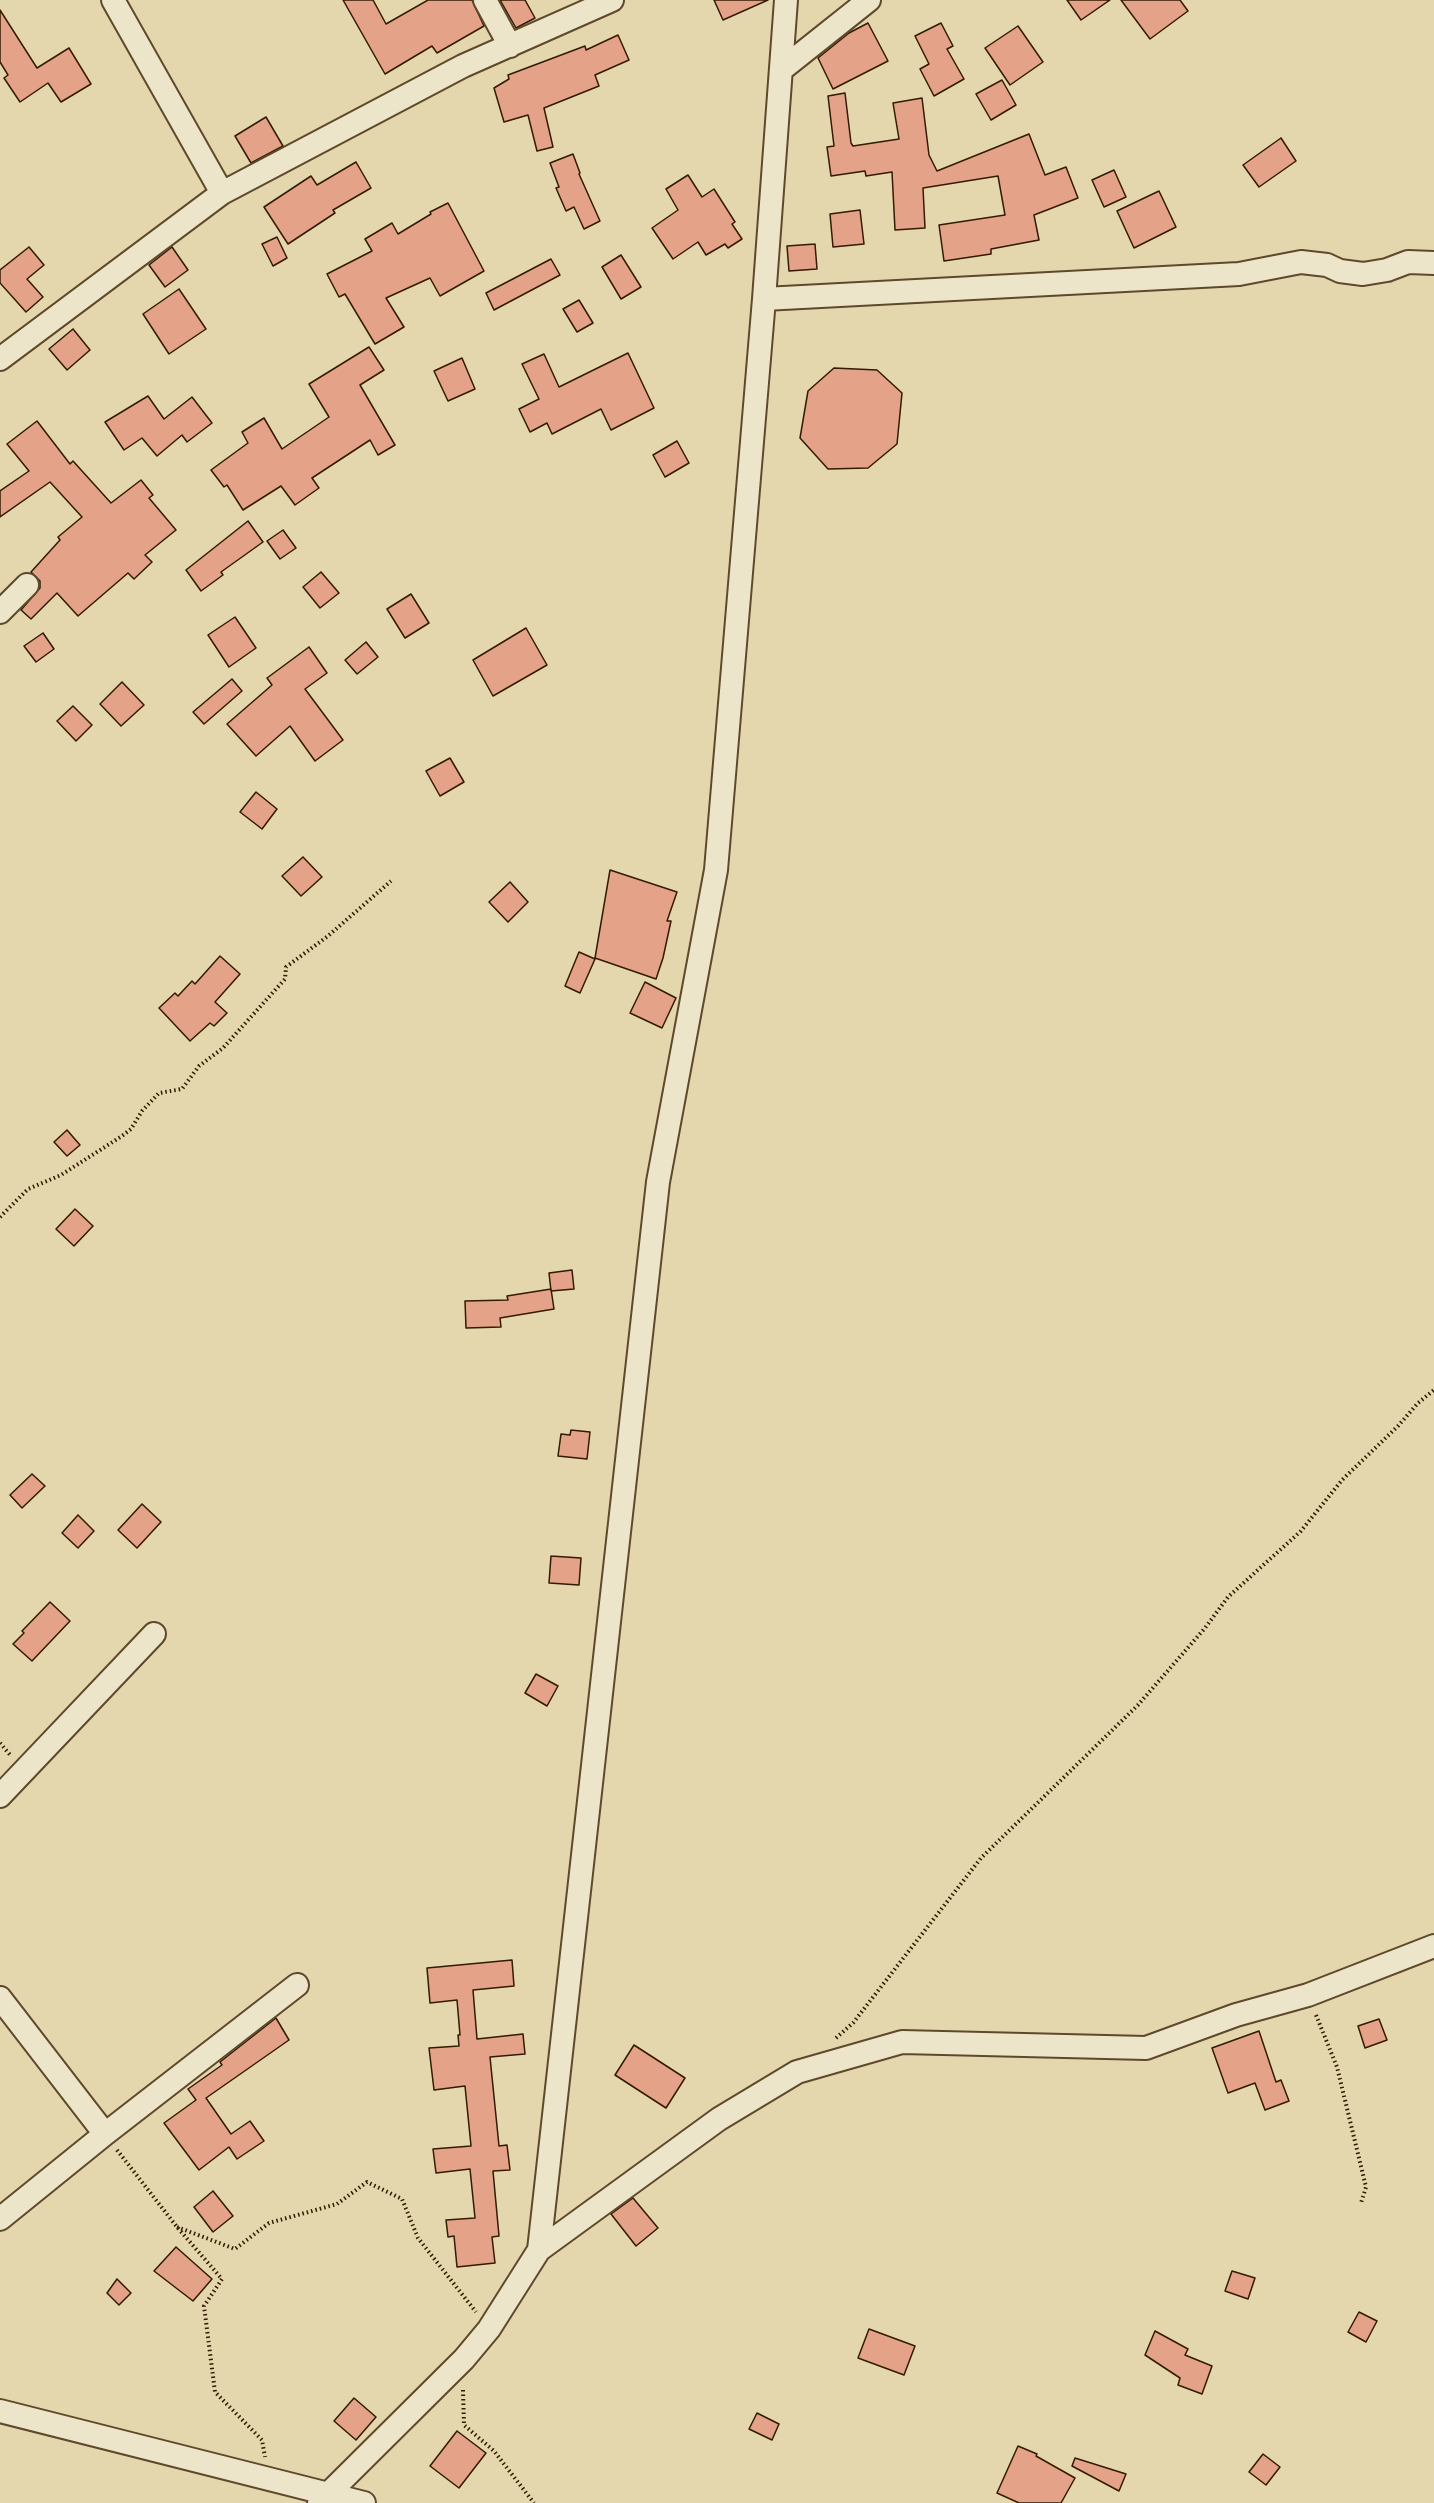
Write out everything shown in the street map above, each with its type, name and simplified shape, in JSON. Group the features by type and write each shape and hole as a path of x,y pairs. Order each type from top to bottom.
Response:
{"street":[{"path":"113,0 222,193"},
{"path":"485,0 510,46"},
{"path":"0,359 222,193 463,66 612,0"},
{"path":"539,2250 658,1182 716,870 764,299 786,0"},
{"path":"781,70 869,0"},
{"path":"764,299 1239,274 1301,262 1327,265 1340,271 1364,274 1408,262 1434,263"},
{"path":"0,612 27,585"},
{"path":"0,1796 154,1634"},
{"path":"297,2503 324,2498 464,2359 489,2329 539,2250 719,2119 797,2072 902,2042 1146,2048 1236,2015 1308,1995 1434,1946"},
{"path":"0,2218 297,1985"},
{"path":"0,1998 105,2134"},
{"path":"0,2411 268,2478 324,2498 364,2503"}],"path":[{"path":"0,1217 28,1189 61,1175 131,1129 142,1111 159,1093 182,1089 198,1066 223,1048 285,979 286,967 328,936 391,881"},
{"path":"829,2044 853,2022 981,1858 1138,1705 1205,1628 1228,1597 1301,1531 1342,1480 1398,1426 1418,1403 1434,1390"},
{"path":"1308,1995 1337,2067 1366,2187 1361,2203"},
{"path":"105,2134 177,2227 222,2279 204,2306 214,2392 262,2440 268,2478"},
{"path":"177,2227 235,2249 269,2223 337,2204 367,2182 402,2199 418,2238 489,2329"},
{"path":"467,2379 463,2389 464,2425 494,2451 534,2503"}],"building":[{"path":"343,0 373,0 386,24 428,0 472,0 484,26 437,53 432,46 385,74"},
{"path":"500,0 525,0 535,18 516,28"},
{"path":"714,0 768,0 723,20"},
{"path":"1067,0 1110,0 1081,20"},
{"path":"1121,0 1180,0 1188,11 1150,39"},
{"path":"0,10 37,68 69,48 91,84 61,102 48,83 20,102 4,78 8,75 0,62"},
{"path":"868,23 888,61 833,89 818,58 849,33"},
{"path":"941,23 953,46 947,49 964,79 934,96 920,69 929,64 915,36"},
{"path":"1018,26 1043,62 1010,85 985,48"},
{"path":"618,35 629,60 595,75 599,86 544,108 553,147 537,151 528,115 504,122 494,88 509,79 508,75 585,46 586,50"},
{"path":"1002,80 1016,105 991,120 976,94"},
{"path":"845,93 853,146 899,139 893,103 922,98 929,155 937,171 1029,134 1045,175 1066,167 1078,198 1034,215 1039,240 991,249 991,254 944,261 939,225 1005,215 998,176 923,188 925,228 895,230 892,172 866,176 865,171 831,176 827,147 834,146 828,96"},
{"path":"266,117 283,146 251,163 235,136"},
{"path":"1281,138 1296,161 1259,187 1243,165"},
{"path":"573,154 579,174 600,221 584,229 574,207 566,211 556,188 559,187 550,163"},
{"path":"356,162 371,188 333,210 335,213 288,244 264,207 311,176 317,185"},
{"path":"1114,170 1126,197 1104,207 1092,180"},
{"path":"688,175 702,197 714,189 735,222 732,224 742,239 728,248 725,244 706,255 698,242 673,259 652,228 678,210 666,189"},
{"path":"1159,191 1176,227 1134,248 1117,211"},
{"path":"448,203 484,271 440,296 430,278 386,298 404,327 375,344 345,294 339,297 327,274 372,251 365,239 392,223 398,234 431,214 430,212"},
{"path":"860,210 864,244 833,247 830,214"},
{"path":"277,237 287,258 273,266 262,244"},
{"path":"815,244 817,269 789,271 787,246"},
{"path":"29,247 44,265 27,279 43,297 26,312 0,283 0,270"},
{"path":"172,247 188,270 165,287 149,265"},
{"path":"621,255 641,287 621,299 602,267"},
{"path":"551,259 560,275 494,310 486,293"},
{"path":"179,289 206,329 169,354 143,314"},
{"path":"579,300 593,323 577,332 563,309"},
{"path":"73,329 90,350 67,370 49,349"},
{"path":"369,347 384,370 360,385 395,445 378,455 370,440 312,478 319,488 295,505 281,486 243,510 227,485 224,487 211,470 248,443 242,432 264,418 282,449 329,417 309,384"},
{"path":"628,353 654,408 611,430 601,409 552,434 547,423 530,432 519,409 539,399 522,364 544,354 559,387"},
{"path":"462,358 475,389 448,401 434,371"},
{"path":"834,368 877,370 902,393 897,444 868,468 828,469 800,438 808,391"},
{"path":"148,396 164,419 192,397 212,423 187,442 182,435 157,456 142,438 124,450 105,422"},
{"path":"37,421 70,464 73,461 111,503 141,480 153,495 149,498 176,530 145,555 152,562 134,579 128,573 78,616 57,593 31,619 21,610 40,588 40,581 31,572 60,540 58,537 82,517 50,482 0,517 0,491 29,471 7,444"},
{"path":"677,441 689,463 665,477 653,455"},
{"path":"248,521 263,542 221,572 223,575 201,591 186,570"},
{"path":"283,530 296,548 280,559 267,541"},
{"path":"321,572 339,593 320,608 303,587"},
{"path":"411,594 429,623 405,638 387,609"},
{"path":"235,617 256,648 229,667 208,635"},
{"path":"526,628 547,665 493,696 473,660"},
{"path":"43,633 54,649 36,662 24,646"},
{"path":"366,642 378,657 357,674 345,660"},
{"path":"309,647 327,673 305,689 343,740 315,761 290,726 256,756 227,724 272,685 267,678"},
{"path":"232,679 242,691 204,724 193,712"},
{"path":"122,682 144,705 121,726 100,704"},
{"path":"73,706 92,725 76,741 57,721"},
{"path":"450,758 464,782 440,796 426,771"},
{"path":"256,792 277,809 262,829 240,812"},
{"path":"303,857 322,877 301,896 282,876"},
{"path":"610,870 677,892 667,921 671,921 656,979 595,958"},
{"path":"510,882 528,902 508,922 489,902"},
{"path":"579,952 595,959 580,993 565,986"},
{"path":"220,956 240,974 215,1002 227,1013 214,1026 210,1023 190,1041 159,1008 175,993 178,996 192,981 195,984"},
{"path":"645,982 676,998 662,1028 630,1013"},
{"path":"67,1130 80,1145 67,1156 54,1142"},
{"path":"75,1209 93,1226 74,1246 56,1229"},
{"path":"572,1270 574,1289 551,1291 549,1273"},
{"path":"551,1289 554,1309 500,1318 501,1327 466,1328 465,1301 508,1300 507,1296"},
{"path":"571,1430 590,1432 587,1459 558,1456 561,1434 570,1435"},
{"path":"32,1474 45,1486 22,1508 10,1495"},
{"path":"142,1504 161,1522 137,1548 118,1530"},
{"path":"78,1515 94,1531 78,1548 62,1533"},
{"path":"551,1556 581,1558 579,1585 549,1583"},
{"path":"50,1602 70,1621 32,1661 13,1644 24,1633 22,1631"},
{"path":"536,1674 558,1686 547,1706 525,1693"},
{"path":"512,1960 514,1986 473,1990 477,2039 523,2034 525,2054 490,2057 499,2146 507,2145 510,2170 493,2171 499,2236 492,2237 495,2263 457,2267 454,2236 448,2237 446,2220 475,2218 470,2169 436,2173 433,2149 471,2146 465,2086 434,2090 429,2048 459,2046 457,2000 430,2003 427,1968"},
{"path":"276,2018 289,2040 206,2098 231,2134 250,2121 264,2141 237,2159 229,2147 199,2170 164,2123 196,2100 188,2089 222,2065 220,2062"},
{"path":"1379,2019 1387,2040 1365,2048 1358,2026"},
{"path":"1259,2031 1276,2082 1281,2080 1289,2101 1265,2110 1255,2083 1228,2093 1212,2048"},
{"path":"634,2045 685,2078 666,2108 615,2075"},
{"path":"213,2191 233,2216 213,2232 194,2207"},
{"path":"633,2198 658,2228 636,2246 611,2214"},
{"path":"176,2247 212,2279 193,2301 154,2271"},
{"path":"1232,2271 1255,2278 1248,2299 1225,2291"},
{"path":"117,2279 131,2293 119,2305 107,2293"},
{"path":"1359,2312 1377,2321 1366,2342 1348,2332"},
{"path":"869,2329 915,2346 904,2375 858,2358"},
{"path":"1155,2331 1188,2349 1185,2355 1212,2366 1202,2394 1178,2385 1180,2378 1145,2355"},
{"path":"354,2398 376,2417 356,2440 334,2421"},
{"path":"757,2413 779,2424 772,2440 749,2429"},
{"path":"457,2431 486,2453 459,2488 430,2466"},
{"path":"1018,2446 1037,2454 1036,2456 1075,2478 1061,2503 1019,2503 997,2493"},
{"path":"1263,2454 1280,2467 1266,2485 1249,2472"},
{"path":"1075,2458 1126,2474 1119,2491 1072,2466"}]}
